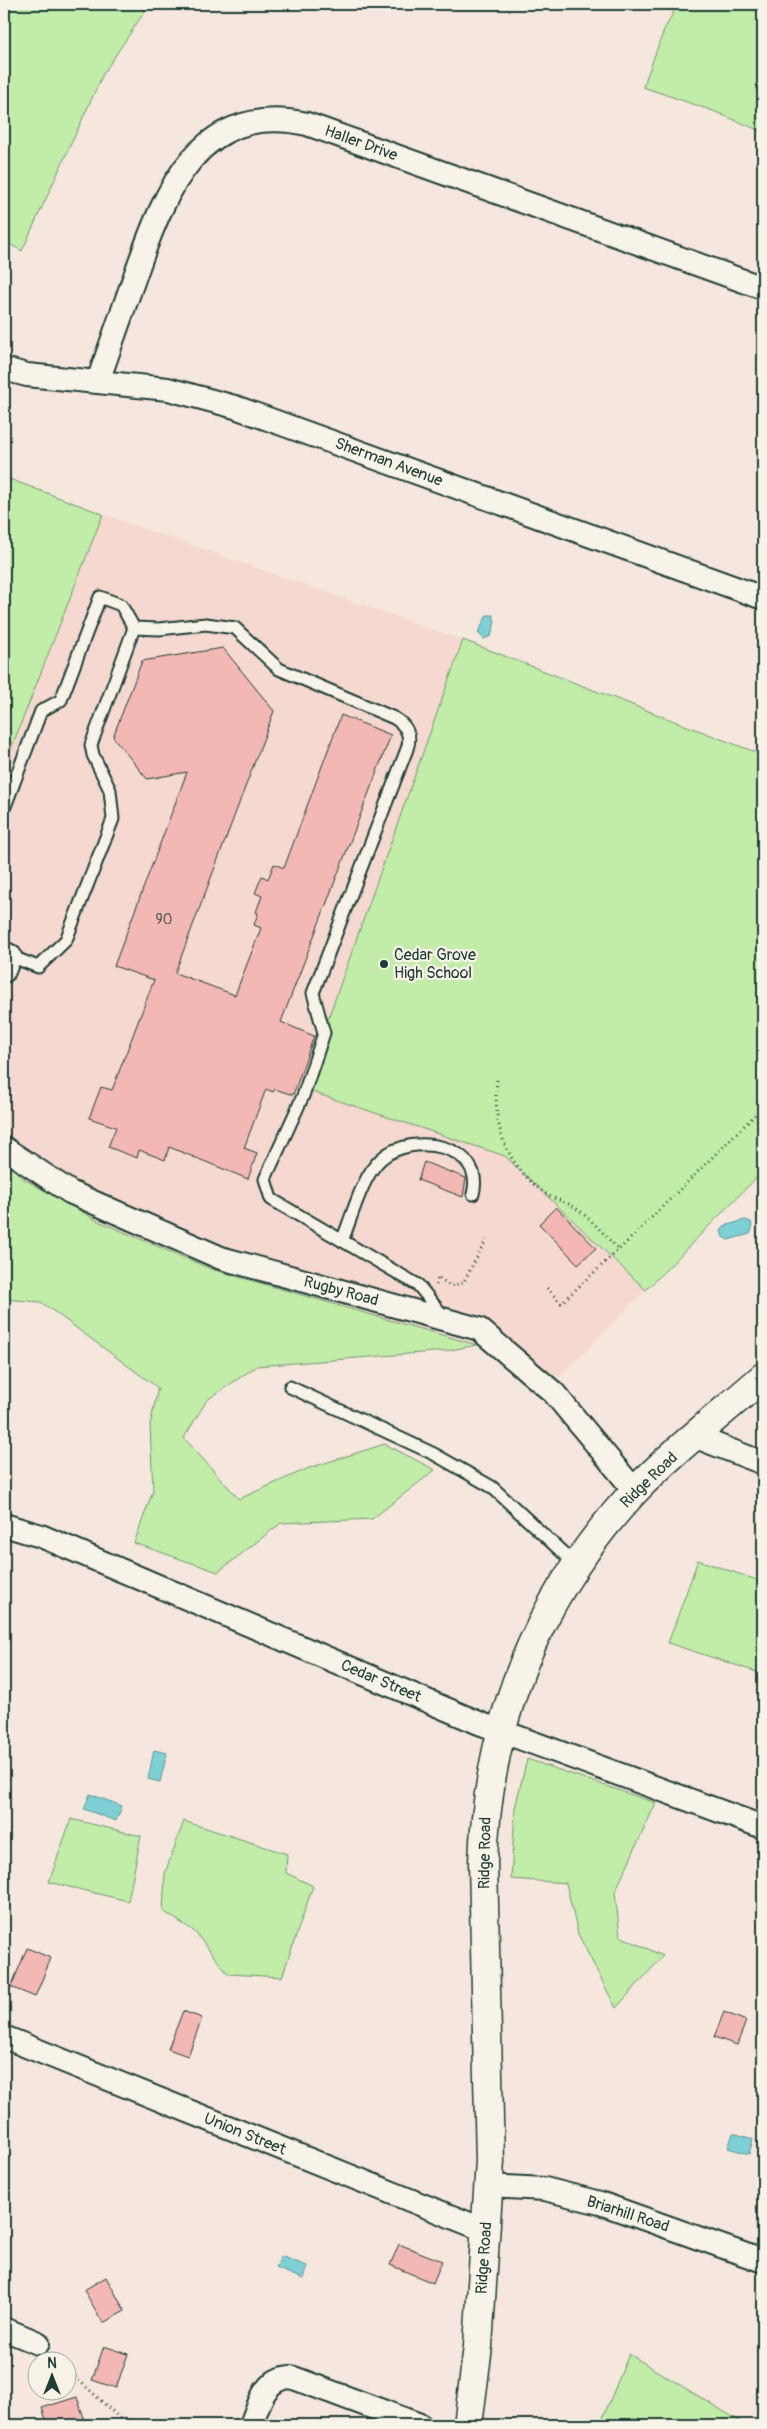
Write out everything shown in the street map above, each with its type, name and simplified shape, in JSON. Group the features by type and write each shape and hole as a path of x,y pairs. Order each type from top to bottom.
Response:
{"main road":[{"name":"Ridge Road","path":"468,2425 478,2346 490,2161 483,1862 487,1796 500,1731 511,1694 530,1644 575,1564 635,1491 763,1377"}],"street":[{"name":"Haller Drive","path":"98,381 157,214 197,153 224,132 256,121 273,119 307,124 763,288"},
{"name":"Sherman Avenue","path":"4,369 27,375 168,389 235,407 763,598"},
{"name":"Rugby Road","path":"4,1148 43,1176 70,1192 221,1258 479,1329 554,1393 635,1491"},
{"path":"696,1436 763,1464"},
{"name":"Cedar Street","path":"4,1525 41,1536 500,1731 763,1827"},
{"name":"Union Street","path":"4,2037 486,2231"},
{"name":"Briarhill Road","path":"489,2186 545,2189 600,2203 763,2261"},
{"path":"4,2329 38,2343"},
{"path":"251,2425 267,2387 278,2379 291,2377 420,2425"}],"lane":[{"path":"4,809 41,711 61,700 100,597 121,605 134,628 91,745 93,754 110,790 113,818 66,940 38,967 6,960"},
{"path":"134,628 160,629 206,624 235,628 279,669 394,718 405,726 408,732 407,749 312,993 324,1033 303,1096 265,1180 271,1200 418,1285 446,1320"},
{"path":"342,1241 370,1170 389,1152 403,1146 435,1146 465,1160 474,1170 476,1182 473,1194"},
{"path":"290,1387 434,1454 492,1487 575,1564"}],"path":[{"path":"497,1080 495,1098 498,1125 506,1149 514,1162 536,1186 549,1196 574,1207 619,1250"},
{"path":"547,1288 561,1302 619,1250 763,1108"},
{"path":"435,1284 438,1277 450,1286 463,1283 486,1240"},
{"path":"78,2379 127,2425"}],"shaded area":[{"name":"Cedar Grove High School","path":"103,514 463,640 763,755 763,1171 560,1377 477,1345 211,1269 98,1221 24,1179 4,1161 4,767"}],"green space":[{"path":"4,4 125,4 147,8 103,74 22,251 4,241"},
{"path":"678,4 763,4 763,132 713,111 643,87 664,30"},
{"path":"4,477 103,514 4,767"},
{"path":"463,640 763,755 763,1171 646,1290 505,1156 303,1089"},
{"path":"4,1161 24,1179 98,1221 211,1269 477,1345 446,1351 257,1366 207,1400 184,1438 239,1499 309,1468 385,1444 435,1470 372,1519 281,1523 218,1572 134,1543 153,1491 150,1425 158,1388 41,1302 4,1299"},
{"path":"698,1560 757,1580 763,1594 763,1674 668,1643"},
{"path":"527,1759 656,1803 615,1892 620,1936 663,1956 616,2008 578,1934 566,1883 511,1879 515,1808"},
{"path":"71,1819 141,1836 128,1901 49,1882"},
{"path":"184,1821 287,1854 286,1873 313,1886 282,1977 228,1974 194,1931 163,1911 165,1873"},
{"path":"629,2354 746,2425 600,2425"}],"water":[{"path":"487,615 493,615 495,622 491,636 484,639 478,633"},
{"path":"745,1220 751,1222 752,1229 750,1234 728,1240 723,1237 721,1231 724,1226"},
{"path":"154,1750 167,1753 160,1782 148,1779"},
{"path":"90,1794 122,1806 116,1821 84,1809"},
{"path":"733,2133 753,2139 749,2154 728,2148"},
{"path":"281,2256 307,2266 303,2279 276,2268"}],"building":[{"path":"223,648 274,711 175,973 235,995 261,928 254,925 258,913 256,912 262,896 255,893 262,876 268,879 274,864 284,868 341,715 391,735 281,1022 314,1036 293,1095 275,1089 273,1092 266,1089 244,1148 257,1153 248,1179 169,1147 165,1160 139,1150 137,1158 108,1147 116,1127 89,1118 101,1087 112,1090 154,980 114,966 187,772 147,779 113,737 142,661"},
{"path":"424,1162 466,1178 463,1197 418,1180"},
{"path":"556,1207 596,1248 578,1264 539,1224"},
{"path":"27,1948 51,1958 35,1997 11,1987"},
{"path":"183,2011 202,2018 188,2056 168,2049"},
{"path":"724,2012 746,2021 737,2045 714,2037"},
{"path":"399,2244 442,2261 433,2283 390,2265"},
{"path":"106,2277 125,2311 103,2323 84,2290"},
{"path":"104,2346 128,2354 116,2388 92,2380"},
{"path":"78,2400 85,2421 70,2425 48,2425 42,2408 61,2402 78,2402"}],"place":[{"name":"Cedar Grove High School","path":"384,964"}]}
